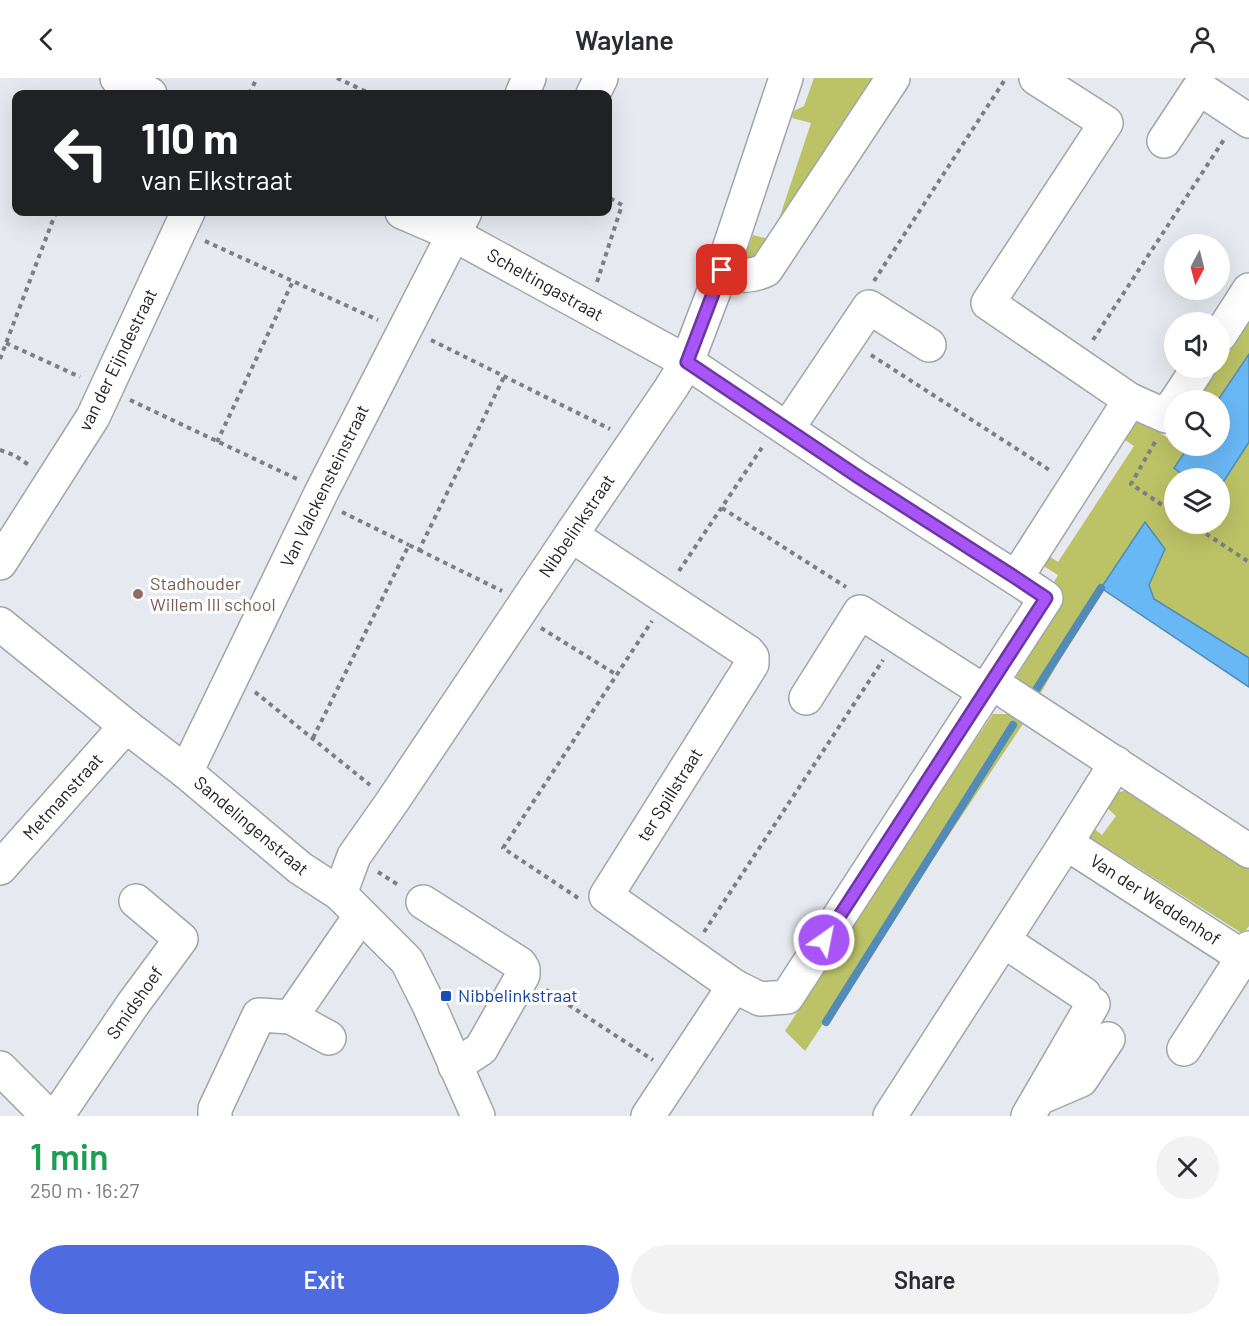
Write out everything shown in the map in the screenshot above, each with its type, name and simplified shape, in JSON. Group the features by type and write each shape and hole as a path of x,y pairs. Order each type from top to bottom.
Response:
{"street":[{"path":"117,78 142,90"},
{"name":"Nibbelinkstraat","path":"291,1017 350,905 354,856 687,362 722,270 786,78"},
{"path":"722,270 735,275 755,275 766,270 893,78"},
{"path":"1036,78 1106,123 988,303 1130,400 1164,406"},
{"path":"1164,141 1199,88 1245,118"},
{"name":"Scheltingastraat","path":"423,216 459,223 588,308 687,362 860,478 1046,598 988,687"},
{"name":"van der Eijndestraat","path":"0,563 93,417 184,220"},
{"name":"Van Valckensteinstraat","path":"186,772 319,496 459,223"},
{"path":"1230,319 1249,290"},
{"path":"783,426 868,307 929,345"},
{"path":"1016,578 1130,400"},
{"name":"ter Spillstraat","path":"571,535 665,596 752,657 752,664 606,896"},
{"path":"806,698 860,612 1116,763 1249,851"},
{"name":"Sandelingenstraat","path":"0,624 186,772 300,868 350,905 407,961 478,1116"},
{"path":"606,896 734,986 760,999 787,997 988,687"},
{"name":"Metmanstraat","path":"0,868 126,726"},
{"path":"890,1116 1116,763"},
{"name":"Van der Weddenhof","path":"1066,843 1246,952 1184,1050"},
{"name":"Smidshoef","path":"57,1116 133,1004 181,939 136,901"},
{"path":"423,902 520,964 523,969 523,975 481,1049 455,1066"},
{"path":"1004,941 1088,999 1034,1107"},
{"path":"648,1116 734,986"},
{"path":"215,1116 215,1109 259,1015 291,1017 329,1038"},
{"path":"1034,1107 1081,1080 1108,1038"},
{"path":"0,1068 48,1116"}],"path":[{"path":"337,78 362,90"},
{"path":"868,307 867,292 1006,78"},
{"path":"1077,364 1245,118"},
{"path":"588,308 622,205 612,199"},
{"path":"0,359 54,216"},
{"path":"184,220 293,281 404,330 635,441"},
{"path":"217,442 293,281"},
{"path":"846,340 1074,486"},
{"path":"6,343 217,442 419,550 522,608 617,675"},
{"path":"419,550 504,377"},
{"path":"606,896 580,900 503,848 617,675 722,508 783,426"},
{"path":"1164,426 1131,484 1164,506"},
{"path":"722,508 855,593 860,612"},
{"path":"1206,534 1249,562"},
{"path":"313,738 409,545"},
{"path":"690,955 898,636"},
{"path":"233,675 392,802"},
{"path":"375,870 423,902"},
{"path":"523,975 675,1075"}],"green space":[{"path":"814,78 885,78 764,264 743,263 753,235 772,240 811,123 792,118 794,111 804,106"},
{"path":"1249,311 1249,354 1225,390 1199,390 1206,378 1230,378 1230,341"},
{"path":"1249,385 1249,665 1124,580 1145,522 1101,588 1039,696 1014,681 1064,596 1051,587 1058,575 1037,562 1044,553 1058,562 1134,446 1119,436 1135,422 1143,422 1164,435 1164,456 1182,456 1174,468 1164,468 1164,534 1230,534 1230,468 1220,468 1220,456 1230,456 1230,425"},
{"path":"993,714 1011,714 1023,724 805,1051 785,1031 911,835"},
{"path":"1127,790 1249,867 1249,926 1243,934 1088,836 1091,826 1102,835 1116,816 1104,805 1116,793"}],"water":[{"path":"1249,354 1249,442 1230,471 1230,468 1174,468 1182,456 1230,456 1230,390 1225,390"},
{"path":"1145,522 1165,549 1149,585 1154,599 1249,658 1249,687 1101,588"}],"waterway":[{"path":"1034,693 1101,588"},
{"path":"826,1022 1013,725"}],"place":[{"name":"Stadhouder Willem III school","path":"138,594"},
{"name":"Nibbelinkstraat","path":"446,996"}],"route":[{"path":"722,270 687,362 860,478 1046,598 824,940"}]}
